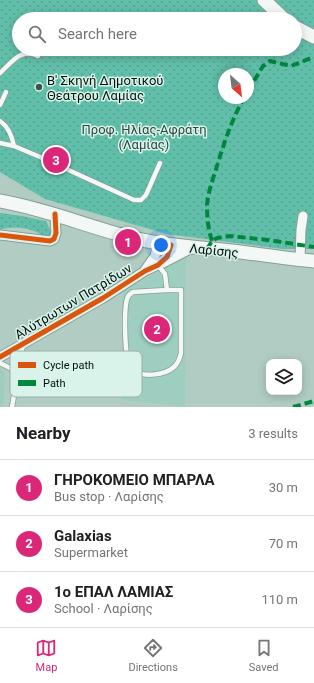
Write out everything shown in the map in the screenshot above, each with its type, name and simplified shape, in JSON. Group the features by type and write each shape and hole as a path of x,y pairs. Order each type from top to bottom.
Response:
{"main road":[{"path":"264,0 277,12"},
{"path":"302,30 314,37"},
{"name":"Λαρίσης","path":"0,201 55,214 129,237 165,244 314,261"}],"street":[{"path":"0,235 50,241 54,239 56,233 55,214"},
{"path":"300,260 303,216"},
{"path":"158,265 167,257 165,244"},
{"path":"144,271 154,256 165,244"},
{"name":"Αλύτρωτων Πατρίδων","path":"11,351 103,298 144,271 192,248"},
{"name":"Αλύτρωτων Πατρίδων","path":"0,357 10,351"}],"lane":[{"path":"0,73 19,56"},
{"path":"0,105 6,92"},
{"path":"0,121 8,128 12,136 14,146"},
{"path":"0,143 14,146 134,200 141,200 146,195 160,163"},
{"path":"158,265 165,274 167,290"},
{"path":"127,351 127,298 132,292 181,290 181,353 179,361 173,368 164,372 142,373"},
{"path":"22,351 23,344"},
{"path":"0,363 10,368"},
{"path":"12,407 14,397"}],"shaded area":[{"path":"186,255 185,407 122,400 122,397 142,397 142,351 122,351 122,293"},
{"path":"0,369 3,370 5,376 3,407 0,407"}],"green space":[{"name":"Προφ. Ηλίας-Αφράτη (Λαμίας)","path":"0,0 314,0 314,249 282,249 167,234 45,199 0,172"},
{"path":"0,213 46,221 52,233 51,236 45,238 36,232 24,228 6,228 0,230"}],"marked path":[{"path":"254,81 263,66 270,61 291,66 314,57"},
{"path":"212,241 208,218 208,195 225,140 241,104"},
{"path":"207,249 212,241 217,238 230,236 314,247"},
{"path":"293,407 314,401"}],"cycle path":[{"path":"0,235 50,241 54,239 56,233 55,214"},
{"path":"10,351 103,298 145,271 158,265 167,257 171,245"},
{"path":"0,357 10,351"}],"place":[{"name":"Β' Σκηνή Δημοτικού Θεάτρου Λαμίας","path":"39,87"},
{"name":"1ο ΕΠΑΛ ΛΑΜΙΑΣ","path":"56,160"},
{"name":"ΓΗΡΟΚΟΜΕΙΟ ΜΠΑΡΛΑ","path":"128,242"},
{"name":"Galaxias","path":"157,329"}]}
